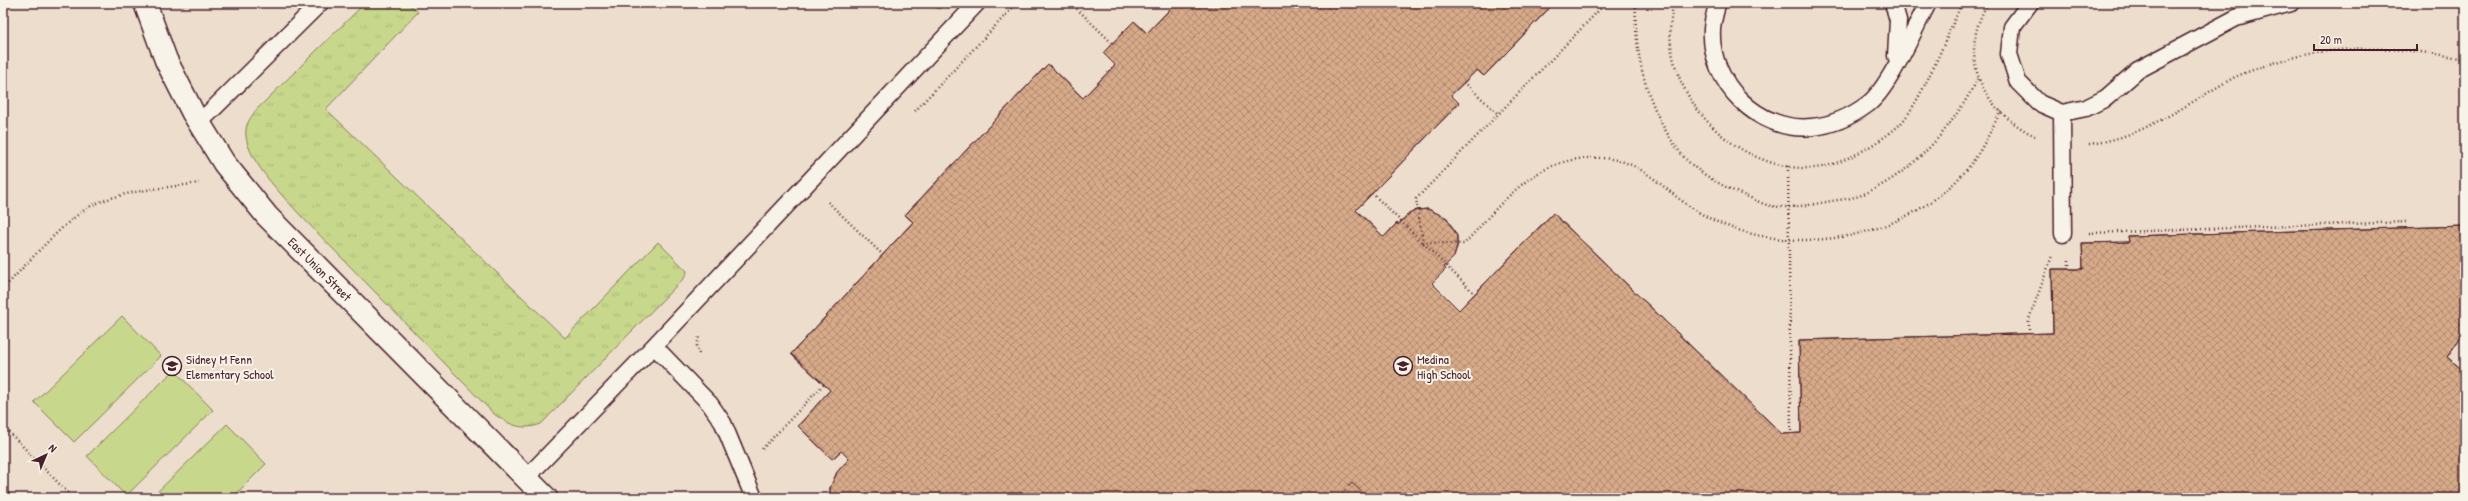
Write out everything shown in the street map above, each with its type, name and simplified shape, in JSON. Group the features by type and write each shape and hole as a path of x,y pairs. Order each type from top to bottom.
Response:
{"street":[{"name":"East Union Street","path":"145,3 166,60 199,123 224,163 267,216 546,498"}],"lane":[{"path":"526,478 654,346 977,3"},
{"path":"1718,3 1712,30 1716,61 1730,89 1752,111 1781,124 1812,128 1843,120 1869,103 1888,79 1928,3"},
{"path":"1888,79 1898,51 1898,20 1893,3"},
{"path":"2030,3 2012,27 2009,54 2018,82 2039,103 2062,113 2086,108 2106,98 2138,70 2236,18 2291,3"},
{"path":"199,123 310,7"},
{"path":"2062,113 2063,234"},
{"path":"654,346 710,404 722,423 754,498"}],"path":[{"path":"909,116 1018,3"},
{"path":"1071,3 1112,43"},
{"path":"1423,242 1416,199 1606,3"},
{"path":"1988,3 1980,16 1975,38 1974,62 1981,86 1990,101 2026,132 2043,140 2062,145 2087,144 2121,138 2161,120 2235,77 2270,64 2324,51 2375,47 2416,51 2465,60"},
{"path":"1464,82 1498,114"},
{"path":"1423,242 1464,244 1519,185 1544,169 1577,159 1605,158 1634,164 1700,213 1733,227 1789,241 1831,240 1875,228 1923,208 1960,177 1984,146 2001,112"},
{"path":"1788,166 1791,433"},
{"path":"3,289 78,215 94,204 129,194 199,183"},
{"path":"1372,193 1475,294"},
{"path":"822,207 833,196"},
{"path":"828,202 883,255"},
{"path":"2029,334 2029,319 2046,270 2063,234 2407,222"},
{"path":"700,357 697,346 703,332"},
{"path":"762,449 824,384"},
{"path":"3,426 73,498"},
{"path":"759,442 765,456"}],"shaded area":[{"name":"Medina High School","path":"3,3 2465,3 2465,498 3,498"}],"green space":[{"path":"365,3 408,3 418,12 326,109 565,338 658,242 687,271 686,276 541,424 528,427 516,426 494,414 301,216 266,176 251,151 247,140 246,129 256,110"},
{"path":"932,3 948,3 939,9 934,7"},
{"path":"122,316 161,356 74,442 34,402"},
{"path":"174,370 213,410 126,496 87,456"},
{"path":"227,424 266,464 232,498 151,498"},
{"path":"3,487 14,498 3,498"}],"building":[{"path":"1176,3 1554,3 1484,76 1477,70 1451,95 1459,103 1356,210 1384,237 1397,223 1398,225 1407,215 1417,210 1428,209 1447,218 1457,236 1457,247 1454,257 1444,267 1446,269 1432,283 1459,310 1553,213 1782,434 1801,433 1799,340 2053,333 2052,269 2083,269 2082,243 2129,242 2128,236 2465,226 2465,331 2447,357 2465,372 2465,498 1368,498 1352,483 1337,498 830,498 830,488 837,472 849,459 841,451 832,459 798,426 830,390 791,354 913,222 905,215 1048,64 1083,98 1115,65 1103,53 1134,21 1147,33"},
{"path":"1176,3 1554,3 1484,76 1477,70 1451,95 1459,103 1356,210 1384,237 1397,223 1398,225 1407,215 1417,210 1428,209 1447,218 1457,236 1457,247 1454,257 1444,267 1446,269 1432,283 1459,310 1553,213 1782,434 1801,433 1799,340 2053,333 2052,269 2083,269 2082,243 2129,242 2128,236 2465,226 2465,331 2447,357 2465,372 2465,498 830,498 830,488 837,472 849,459 841,451 832,459 798,426 830,390 791,354 913,222 905,215 1048,64 1083,98 1115,65 1103,53 1134,21 1147,33"}],"place":[{"name":"Sidney M Fenn Elementary School","path":"172,366"},
{"name":"Medina High School","path":"1403,366"}]}
